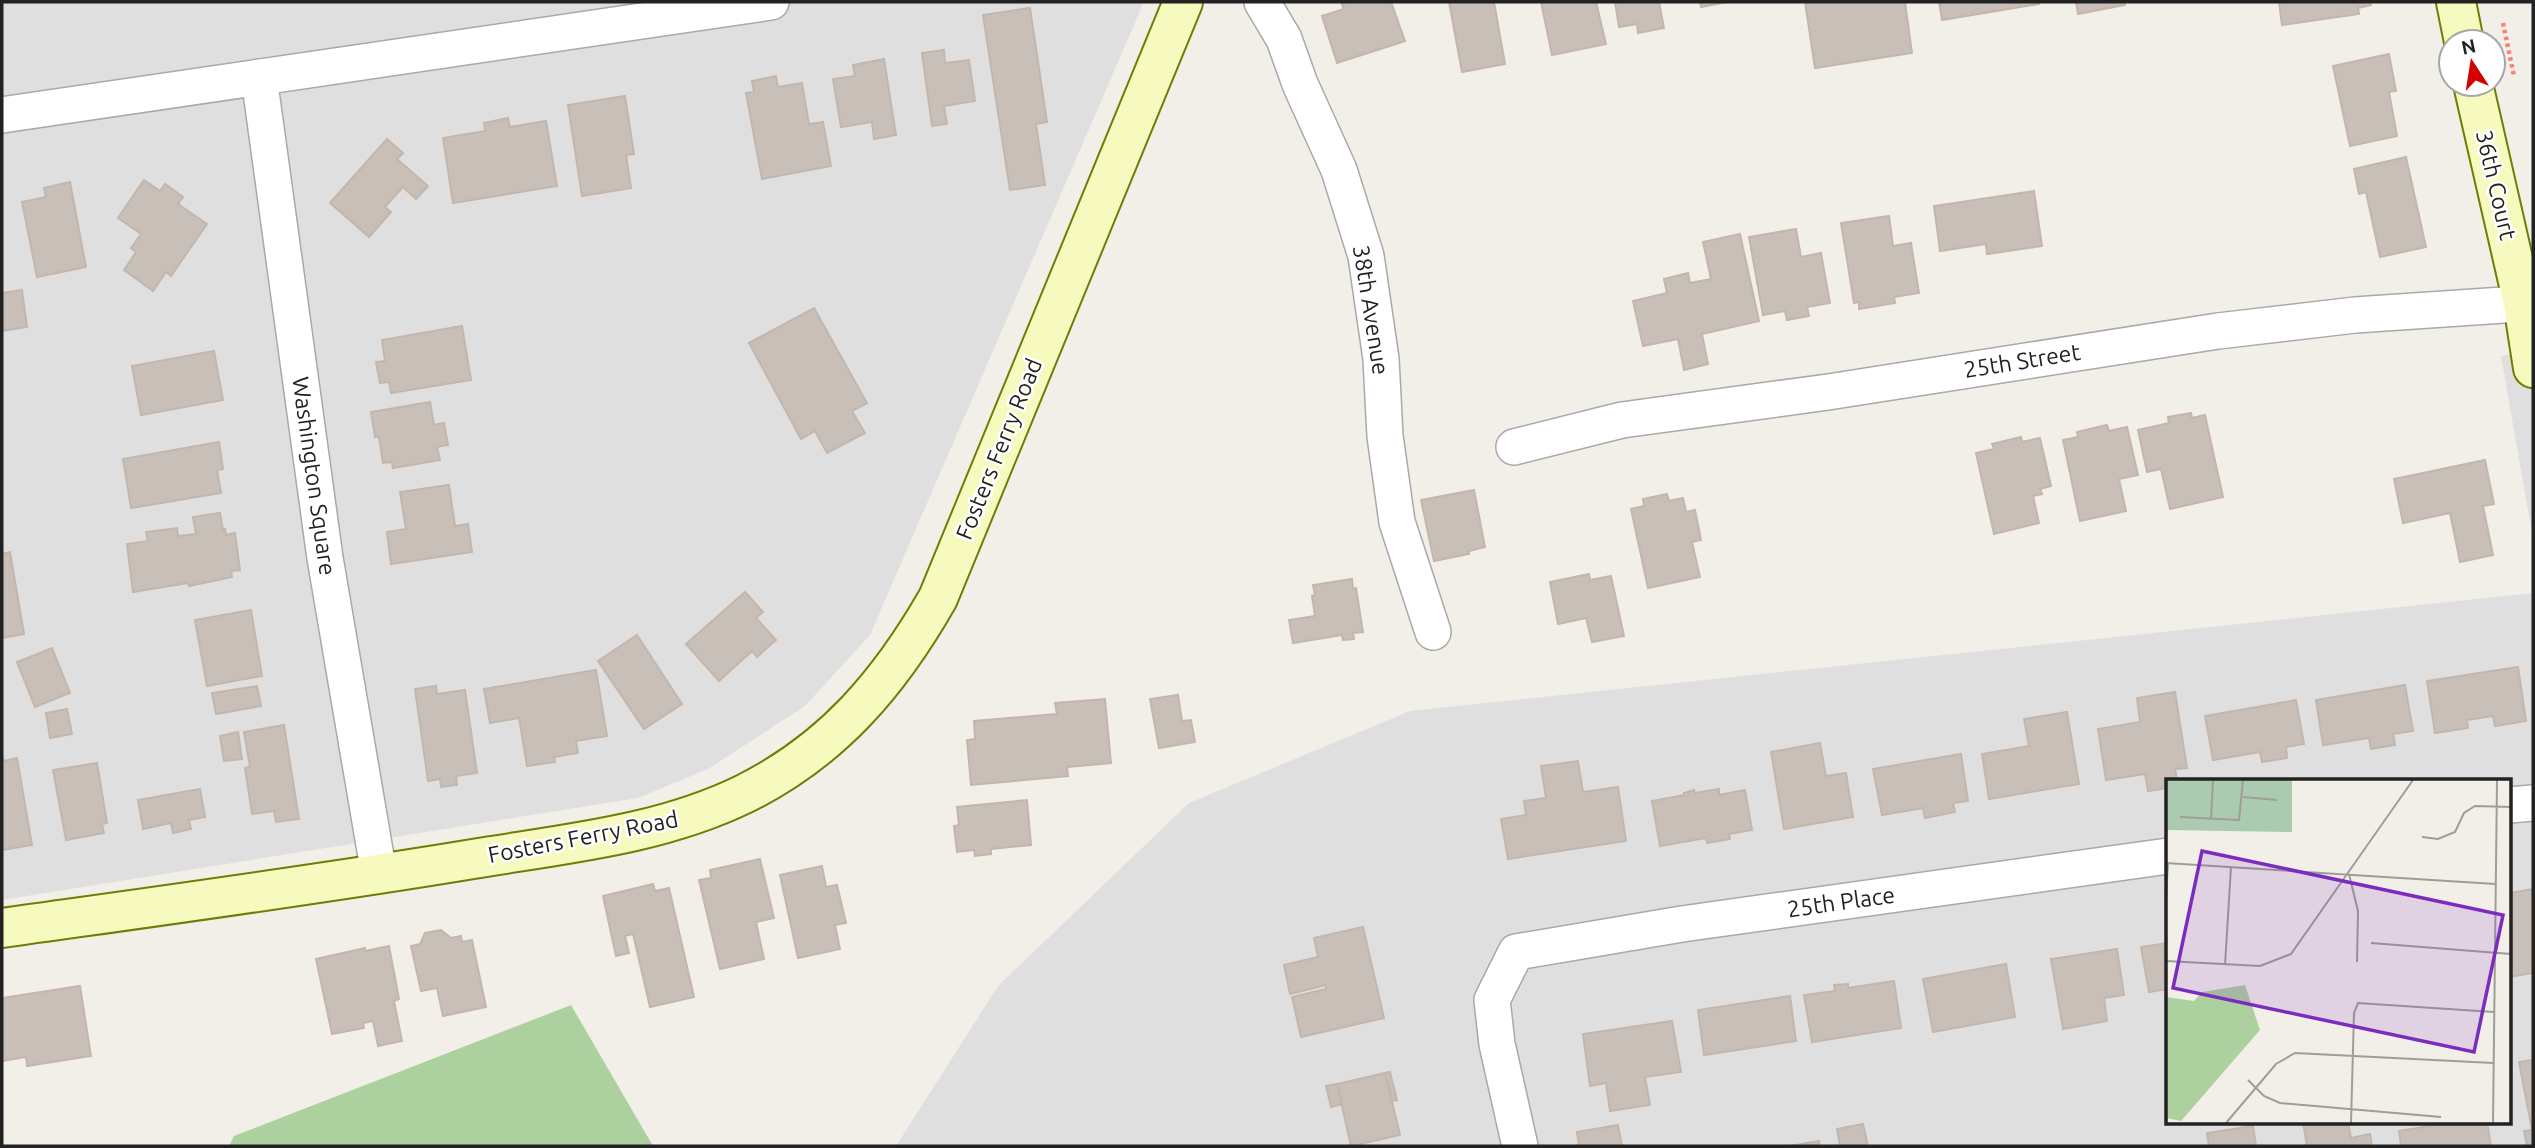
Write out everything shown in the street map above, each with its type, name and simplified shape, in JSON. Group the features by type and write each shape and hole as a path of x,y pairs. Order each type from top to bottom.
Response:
{"street":[{"path":"2,115 771,2"},
{"name":"Fosters Ferry Road","path":"2,928 379,874 618,835 704,812 785,771 821,744 856,712 888,677 915,639 938,598 1183,2"},
{"name":"38th Avenue","path":"1262,2 1284,39 1300,84 1339,170 1366,256 1381,359 1385,436 1397,522 1433,632"},
{"path":"2456,2 2462,28"},
{"name":"Washington Square","path":"259,77 324,558 379,874"},
{"name":"36th Court","path":"2477,98 2528,303 2533,368"},
{"name":"25th Street","path":"1514,447 1622,420 1828,392 2218,331 2355,315 2528,303"},
{"path":"2510,805 2533,803"},
{"name":"25th Place","path":"1520,1146 1497,1044 1492,1000 1516,952 1682,924 2166,856"}],"shaded area":[{"path":"2,2 1144,2 870,635 805,706 708,769 638,798 2,900"},
{"path":"2533,351 2533,539 2501,356"},
{"path":"2533,593 2533,1146 896,1146 998,986 1189,803 1410,711"}],"green space":[{"path":"571,1005 653,1146 229,1146 234,1136"}],"building":[{"path":"1341,2 1391,2 1405,41 1337,63 1322,16 1344,9"},
{"path":"1449,2 1494,2 1505,64 1462,72"},
{"path":"1541,2 1596,2 1606,44 1552,55"},
{"path":"1615,2 1659,2 1664,28 1638,33 1637,24 1619,27"},
{"path":"1700,2 1727,2 1701,7"},
{"path":"1805,2 1905,2 1912,53 1815,68"},
{"path":"1939,2 2039,2 2039,4 1942,20"},
{"path":"2076,2 2125,2 2125,5 2078,14"},
{"path":"2279,2 2370,2 2371,5 2358,8 2359,14 2282,25"},
{"path":"1030,8 1047,122 1036,124 1045,185 1010,190 983,15"},
{"path":"944,50 945,63 969,60 975,101 944,106 947,124 932,126 922,53"},
{"path":"2389,54 2396,91 2389,92 2397,136 2350,146 2333,66"},
{"path":"884,59 896,135 874,139 872,122 841,127 833,79 855,76 853,65"},
{"path":"776,76 778,87 802,83 809,124 823,122 831,166 762,179 746,93 754,92 752,81"},
{"path":"625,96 634,154 626,155 631,188 582,196 568,105"},
{"path":"508,118 510,127 546,121 557,186 453,203 443,138 485,131 484,123"},
{"path":"387,139 403,153 397,159 428,186 416,199 403,187 385,207 391,212 369,237 330,203"},
{"path":"2406,157 2426,247 2380,257 2366,192 2359,194 2354,169"},
{"path":"144,180 160,191 165,184 183,197 178,204 207,224 171,276 166,272 153,291 124,270 136,252 131,248 141,234 118,218"},
{"path":"70,182 86,267 37,277 22,202 46,197 44,188"},
{"path":"2034,191 2042,246 1987,254 1986,244 1940,251 1934,206"},
{"path":"1889,216 1893,246 1911,243 1919,293 1894,297 1895,303 1859,309 1859,302 1854,303 1841,223"},
{"path":"1796,229 1801,257 1821,253 1830,303 1807,307 1809,316 1787,320 1785,311 1763,315 1749,237"},
{"path":"1740,234 1759,321 1702,334 1708,364 1684,370 1678,339 1643,346 1633,301 1667,293 1664,279 1688,273 1690,283 1711,279 1703,242"},
{"path":"22,290 27,327 2,331 2,293"},
{"path":"814,308 867,403 852,411 865,433 827,453 815,431 801,439 749,343"},
{"path":"462,326 471,380 391,393 389,382 380,383 376,362 385,361 382,340"},
{"path":"214,351 223,400 141,415 132,366"},
{"path":"430,402 434,425 444,423 448,445 437,447 440,460 393,468 392,462 383,463 371,412"},
{"path":"2191,413 2192,418 2205,415 2223,497 2170,509 2161,469 2147,472 2138,430 2169,423 2168,417"},
{"path":"2107,425 2109,431 2127,427 2138,475 2119,479 2126,511 2080,521 2063,440 2078,437 2077,432"},
{"path":"2021,437 2022,442 2040,438 2051,486 2040,489 2042,494 2033,496 2039,523 1994,534 1976,453 1994,449 1992,444"},
{"path":"219,442 223,469 217,470 221,493 131,508 123,459"},
{"path":"2485,460 2494,504 2483,506 2493,555 2460,562 2450,513 2403,523 2394,479"},
{"path":"449,485 455,526 468,524 472,552 391,564 387,532 406,529 400,492"},
{"path":"1474,490 1485,547 1469,551 1469,554 1434,561 1421,500"},
{"path":"1667,494 1669,501 1683,498 1686,512 1695,510 1701,540 1692,542 1700,577 1648,588 1631,509 1644,506 1643,499"},
{"path":"220,513 226,535 235,533 240,570 231,571 232,577 189,586 188,583 133,592 127,544 148,541 146,532 177,528 178,536 196,534 193,517"},
{"path":"10,552 24,634 2,638 2,554"},
{"path":"1589,574 1590,580 1611,576 1624,636 1592,642 1586,618 1558,624 1550,582"},
{"path":"1352,579 1363,632 1353,633 1354,639 1343,640 1342,635 1293,643 1289,620 1315,616 1313,585"},
{"path":"745,592 763,612 756,618 776,640 757,657 752,651 719,681 686,644"},
{"path":"251,610 262,676 207,686 195,620"},
{"path":"637,635 682,704 644,729 598,661"},
{"path":"52,648 70,693 35,707 17,662"},
{"path":"2518,667 2526,721 2495,726 2493,716 2467,720 2468,728 2435,733 2427,681"},
{"path":"596,670 607,736 576,741 578,753 554,757 555,762 527,766 519,718 490,723 484,689"},
{"path":"2405,685 2413,731 2393,734 2395,745 2371,749 2369,738 2323,745 2316,700"},
{"path":"257,686 261,706 216,714 212,693"},
{"path":"436,686 437,694 465,690 477,773 456,776 457,785 441,787 440,779 428,781 415,689"},
{"path":"2175,692 2187,768 2175,769 2177,779 2166,779 2166,788 2148,791 2145,774 2106,780 2098,729 2140,722 2137,698"},
{"path":"1178,695 1182,721 1191,720 1195,742 1159,748 1150,699"},
{"path":"1105,699 1111,763 1067,767 1068,776 971,785 967,740 975,739 974,721 1057,714 1055,703"},
{"path":"2296,700 2304,744 2286,747 2287,758 2262,762 2260,752 2213,760 2205,716"},
{"path":"67,709 72,734 50,738 46,713"},
{"path":"2067,712 2079,784 1989,799 1982,754 2029,746 2024,719"},
{"path":"284,725 299,819 276,822 274,811 252,814 245,768 250,767 244,732"},
{"path":"238,732 242,759 224,761 220,736"},
{"path":"1820,743 1826,776 1846,773 1853,817 1784,829 1771,752"},
{"path":"1961,754 1968,801 1953,803 1955,812 1925,818 1923,808 1882,815 1873,769"},
{"path":"2,756 4,761 17,758 32,845 2,850"},
{"path":"1578,761 1583,792 1618,787 1626,841 1508,859 1501,819 1526,815 1524,801 1546,798 1541,766"},
{"path":"97,763 107,823 102,824 104,833 66,840 53,770"},
{"path":"200,789 205,817 189,820 191,829 173,833 171,823 143,829 138,800"},
{"path":"1719,789 1719,795 1745,790 1752,830 1729,834 1730,839 1707,843 1706,838 1660,846 1652,801 1684,795 1694,790 1695,793"},
{"path":"1027,800 1031,845 991,849 991,854 975,856 974,850 957,852 954,826 959,825 957,807"},
{"path":"760,859 774,918 756,922 764,959 720,969 699,880 711,878 710,870"},
{"path":"822,866 826,887 837,885 846,923 835,925 840,949 798,958 780,875"},
{"path":"653,884 655,891 669,888 694,997 650,1007 633,934 625,936 629,953 616,956 603,896"},
{"path":"2533,889 2533,973 2510,977 2510,893"},
{"path":"1363,927 1384,1018 1301,1037 1292,997 1326,989 1326,985 1290,994 1284,965 1318,957 1314,938"},
{"path":"441,930 451,938 461,936 462,942 472,940 486,1007 443,1016 437,988 421,991 411,946 420,944 425,933"},
{"path":"2166,943 2166,989 2149,992 2141,947"},
{"path":"389,946 399,999 394,1001 402,1041 378,1046 373,1021 363,1023 364,1028 332,1034 316,959 365,948 365,951"},
{"path":"2117,949 2124,995 2104,998 2107,1021 2063,1029 2051,959"},
{"path":"2006,964 2015,1017 1933,1032 1923,979"},
{"path":"1894,981 1901,1028 1812,1042 1804,995 1835,991 1834,985 1848,984 1848,988"},
{"path":"80,986 91,1056 27,1066 26,1057 2,1061 2,998"},
{"path":"1790,996 1796,1041 1704,1055 1698,1010"},
{"path":"1672,1021 1681,1072 1645,1077 1650,1105 1610,1111 1606,1083 1590,1086 1583,1034"},
{"path":"2533,1060 2533,1146 2527,1146 2524,1131 2532,1130 2519,1062"},
{"path":"1390,1072 1397,1100 1392,1101 1385,1073"},
{"path":"1385,1073 1400,1135 1351,1146 1337,1084"},
{"path":"1337,1084 1342,1104 1331,1107 1326,1086"},
{"path":"1863,1124 1868,1146 1840,1146 1837,1129"},
{"path":"2303,1124 2348,1124 2351,1138 2370,1134 2372,1146 2307,1146"},
{"path":"2441,1124 2487,1124 2491,1146 2401,1146 2399,1131"},
{"path":"1618,1125 1622,1146 1579,1146 1577,1132"},
{"path":"2253,1126 2256,1146 2209,1146 2207,1133"},
{"path":"1819,1141 1820,1146 1790,1146"}]}
